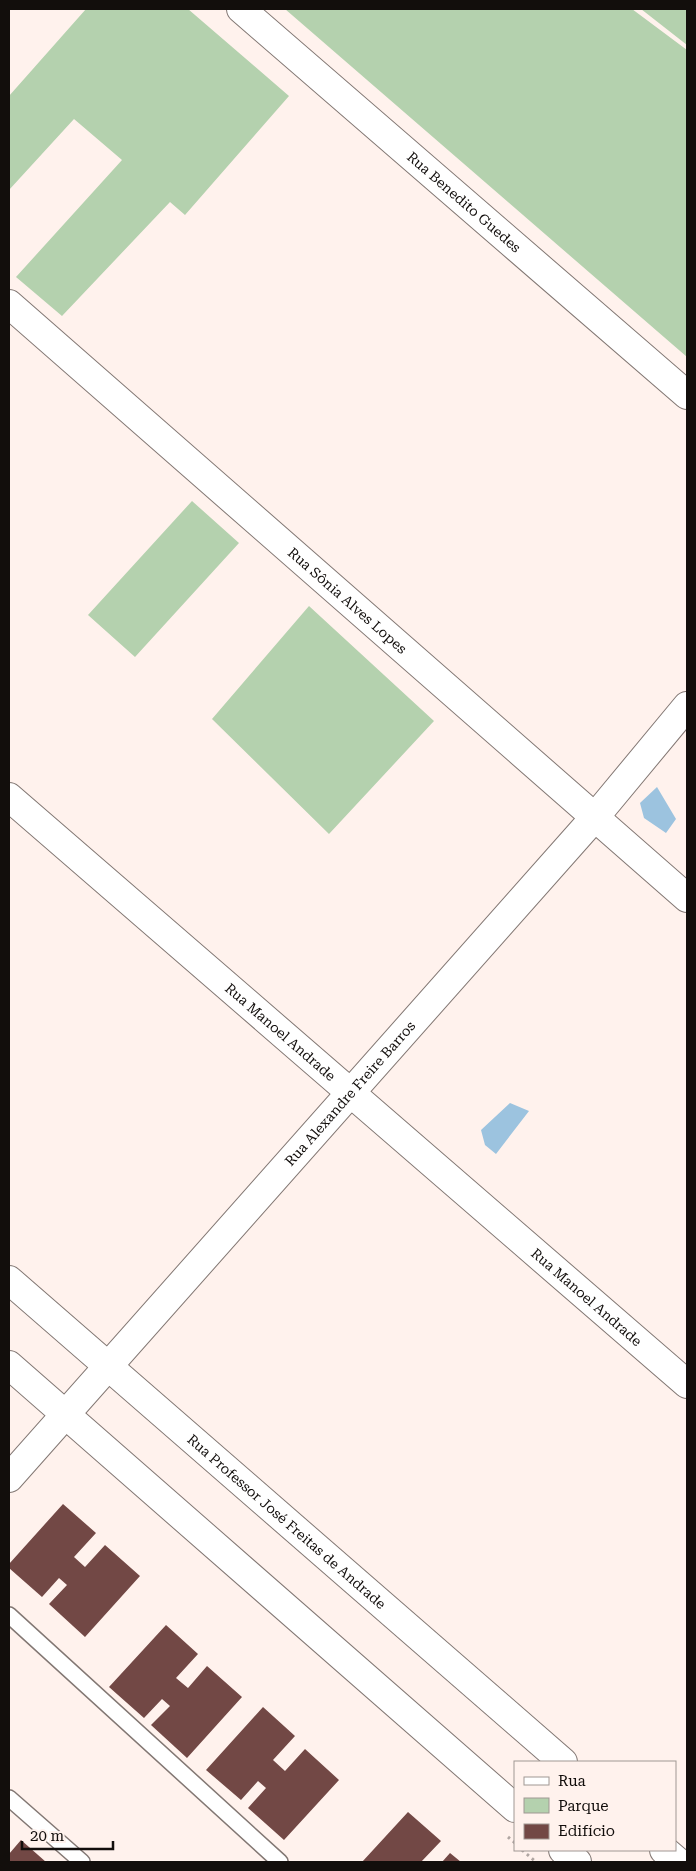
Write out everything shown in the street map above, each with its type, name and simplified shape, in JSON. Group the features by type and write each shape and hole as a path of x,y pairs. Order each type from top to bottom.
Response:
{"street":[{"name":"Rua Benedito Guedes","path":"241,9 687,395"},
{"name":"Rua Sônia Alves Lopes","path":"9,304 687,898"},
{"name":"Rua Alexandre Freire Barros","path":"9,1478 107,1365 351,1094 595,817 687,706"},
{"name":"Rua Manoel Andrade","path":"9,797 687,1384"},
{"name":"Rua Professor José Freitas de Andrade","path":"9,1280 562,1761"},
{"path":"9,1364 514,1807"},
{"path":"564,1851 577,1862"},
{"path":"665,1851 678,1862"}],"lane":[{"path":"9,1615 280,1862"},
{"path":"9,1798 82,1862"}],"path":[{"path":"523,1851 536,1862"}],"green space":[{"path":"86,9 188,9 289,96 185,215 170,202 62,316 16,277 122,160 74,119 9,190 9,96"},
{"path":"285,9 632,9 687,50 687,357"},
{"path":"641,9 687,9 687,45"},
{"path":"192,501 239,543 135,657 88,615"},
{"path":"309,606 434,721 329,834 212,719"}],"water":[{"path":"657,787 676,819 666,833 644,818 640,803"},
{"path":"510,1103 529,1111 496,1154 485,1145 481,1130"}],"building":[{"path":"63,1504 96,1533 74,1557 85,1567 105,1545 140,1576 85,1637 49,1604 67,1585 59,1578 42,1597 9,1568 9,1564"},
{"path":"166,1625 198,1654 176,1678 188,1688 207,1666 242,1697 187,1758 151,1725 170,1706 162,1699 144,1718 109,1687"},
{"path":"263,1707 295,1736 273,1760 285,1771 305,1749 339,1780 284,1840 248,1808 266,1788 258,1781 241,1800 206,1770"},
{"path":"408,1812 441,1841 421,1862 362,1862"},
{"path":"21,1840 46,1862 9,1862 9,1854"},
{"path":"450,1853 461,1862 442,1862"}]}
